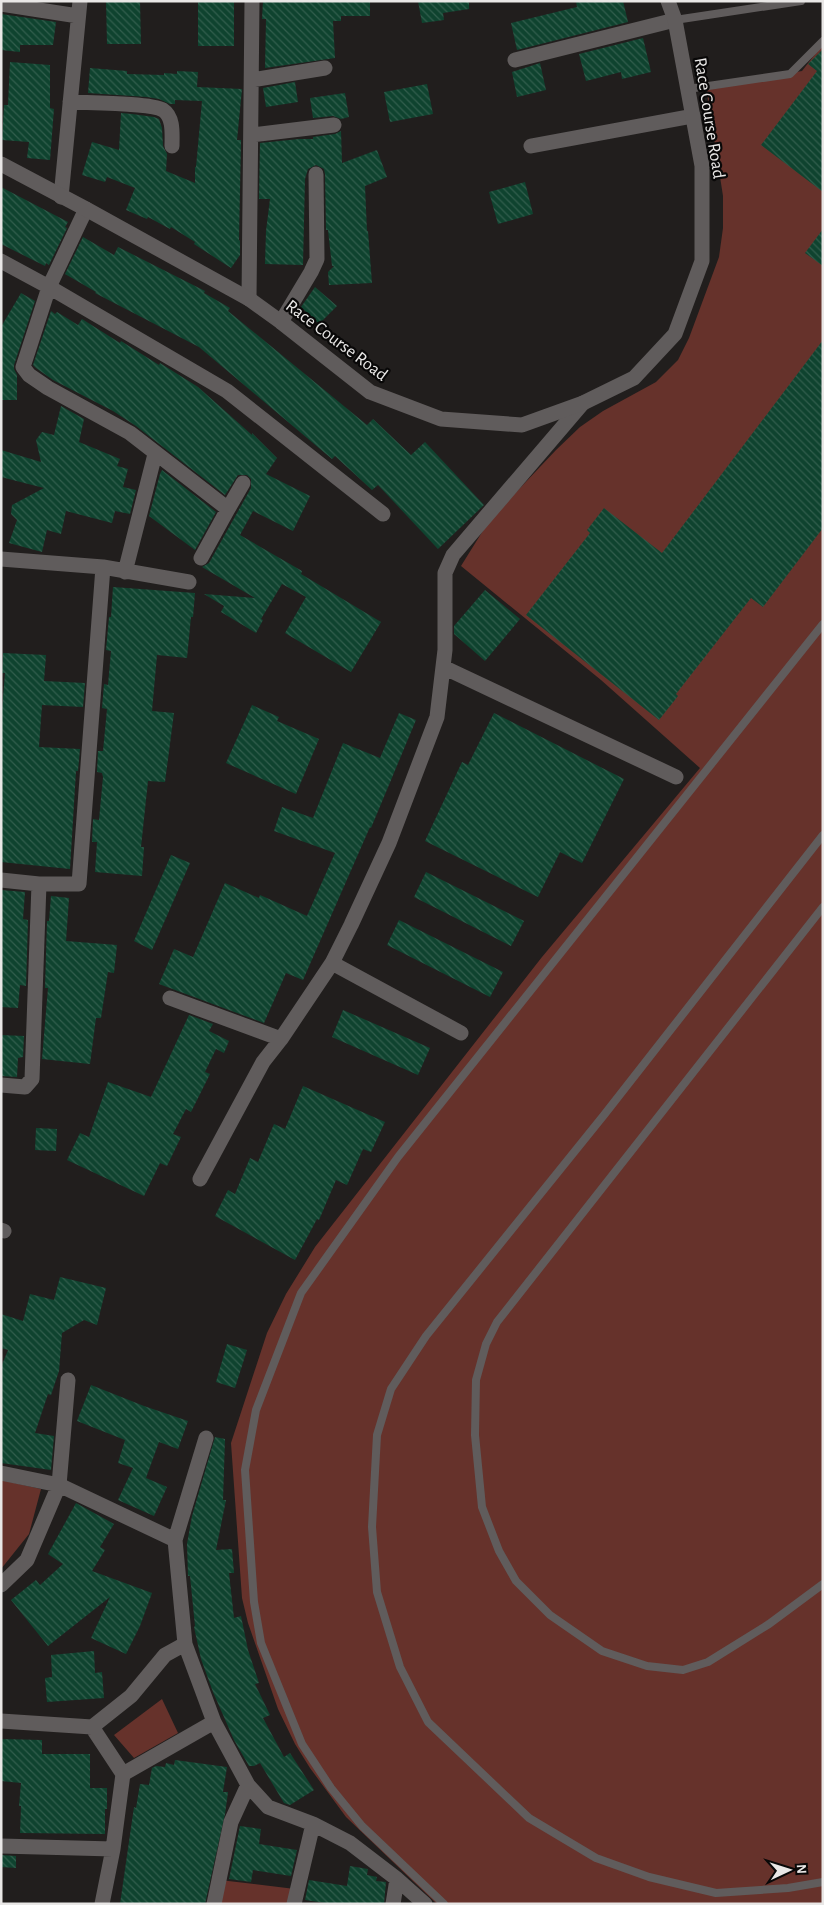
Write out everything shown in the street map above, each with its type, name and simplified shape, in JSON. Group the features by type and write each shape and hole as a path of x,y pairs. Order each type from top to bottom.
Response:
{"street":[{"path":"249,299 252,1"},
{"name":"Race Course Road","path":"1,164 249,299 370,392 441,419 522,425 583,403 634,378 675,334 702,261 702,166 675,20 668,1"},
{"path":"1,4 79,8 61,197"},
{"path":"515,60 675,20"},
{"path":"252,80 325,68"},
{"path":"70,102 150,106 163,110 172,128 172,146"},
{"path":"531,146 693,116"},
{"path":"252,135 334,125"},
{"path":"281,322 317,259 316,174"},
{"path":"86,209 49,287 23,367 28,375 130,433 228,509"},
{"path":"1,262 49,287 227,391 384,514"},
{"path":"200,1179 263,1062 281,1039 332,963 352,925 389,843 437,717 445,650 445,573 454,555 583,403"},
{"path":"125,572 155,454"},
{"path":"201,558 243,483"},
{"path":"2,562 103,567 189,582"},
{"path":"1,880 39,884 79,884 103,567"},
{"path":"443,668 676,777"},
{"path":"1,1086 25,1087 32,1079 39,884"},
{"path":"332,963 461,1033"},
{"path":"170,998 281,1039"},
{"path":"1,1584 27,1560 59,1485 68,1380"},
{"path":"206,1438 175,1540 185,1644 214,1722 248,1785 268,1807 313,1824 350,1843 398,1879 425,1904"},
{"path":"1,1473 59,1485 175,1540"},
{"path":"1,1720 92,1728 130,1696 165,1656 185,1644"},
{"path":"123,1774 214,1722"},
{"path":"92,1728 123,1774 113,1849 102,1904"},
{"path":"214,1904 231,1822 248,1785"},
{"path":"294,1904 313,1824"},
{"path":"1,1846 113,1849"},
{"path":"393,1904 398,1879"}],"lane":[{"path":"675,20 801,1"},
{"path":"688,89 790,74 823,41"},
{"path":"444,1904 362,1826 331,1788 302,1744 260,1643 254,1602 245,1470 256,1410 301,1293 398,1156 823,624"},
{"path":"823,834 604,1115 426,1336 391,1389 377,1435 372,1527 377,1592 400,1667 428,1722 529,1818 596,1858 649,1877 716,1892 788,1888 823,1882"},
{"path":"823,907 497,1322 486,1344 476,1380 475,1436 482,1506 499,1551 516,1581 550,1614 602,1651 647,1666 683,1670 708,1662 769,1624 823,1584"}],"shaded area":[{"path":"823,44 823,1904 437,1904 346,1817 310,1768 295,1744 278,1709 248,1623 242,1598 231,1443 267,1333 286,1294 315,1247 542,957 700,768 601,680 461,566 489,521 580,427 603,411 656,382 678,360 689,338 719,257 723,228 723,196 706,87 802,71"},
{"path":"1,1480 41,1489 29,1534 1,1569"},
{"path":"162,1699 178,1733 134,1758 114,1735"},
{"path":"220,1880 295,1889 293,1904 216,1904"}],"building":[{"path":"106,1 140,1 141,44 107,44"},
{"path":"198,1 234,1 234,46 198,46"},
{"path":"263,1 370,1 370,16 341,16 341,21 333,21 335,58 265,68 266,19 262,19"},
{"path":"418,1 469,1 469,9 443,13 444,20 422,23"},
{"path":"576,1 623,1 628,22 517,50 511,23 577,7"},
{"path":"1,14 56,22 53,45 20,45 20,52 1,50"},
{"path":"643,38 651,72 622,79 621,72 586,81 579,54"},
{"path":"823,49 823,192 761,145 817,71 808,64"},
{"path":"10,62 50,65 50,108 54,109 50,160 27,158 29,142 2,140 4,105 8,105"},
{"path":"540,63 546,90 517,97 512,72"},
{"path":"90,68 127,71 127,74 164,75 164,73 177,74 177,71 198,72 197,87 242,89 237,140 241,140 240,255 231,268 171,227 170,229 148,217 147,219 126,210 135,188 107,177 105,182 82,175 92,142 119,150 121,113 159,119 162,128 163,146 167,154 166,171 195,183 202,101 175,100 175,104 170,104 159,99 147,97 88,93"},
{"path":"295,82 298,102 266,107 263,88"},
{"path":"427,84 433,114 390,122 384,92"},
{"path":"345,93 349,117 341,119 333,116 313,118 310,98"},
{"path":"341,131 342,163 377,150 387,177 365,186 372,283 329,285 328,272 334,266 332,266 328,230 326,230 325,174 324,169 316,165 308,169 305,179 303,265 265,264 266,231 270,199 259,199 260,143 313,139 313,137 335,134"},
{"path":"525,182 533,214 498,224 489,192"},
{"path":"1,187 68,222 65,227 67,228 49,265 46,263 45,266 1,244"},
{"path":"823,229 823,266 805,253"},
{"path":"83,237 114,255 118,247 205,291 204,293 230,308 228,311 367,425 373,419 411,455 425,442 484,505 438,549 378,485 372,490 335,456 332,459 199,347 95,293 65,274"},
{"path":"315,287 337,306 319,324 301,307"},
{"path":"21,293 35,301 14,365 17,375 17,400 1,400 1,327"},
{"path":"51,311 55,314 57,312 78,325 82,319 198,387 252,435 252,433 277,458 266,474 310,496 293,531 253,511 240,535 302,571 301,574 381,622 351,672 285,633 306,597 282,584 261,619 263,620 256,633 221,612 224,606 204,594 255,598 202,567 209,563 251,488 251,479 247,475 238,475 225,495 136,426 113,411 53,380 36,368 33,365"},
{"path":"823,340 823,528 763,607 751,598 676,694 678,696 659,720 526,615 590,533 587,530 604,508 662,553"},
{"path":"61,406 84,419 79,442 120,459 117,466 128,469 123,487 136,490 130,514 115,511 112,523 66,511 61,534 47,530 42,552 9,543 17,520 11,514 12,505 44,488 1,477 1,450 41,462 36,440 42,432 54,435"},
{"path":"162,470 216,512 195,550 149,516"},
{"path":"113,587 195,593 187,658 157,655 152,711 174,713 165,782 148,781 141,847 144,847 142,876 95,872 97,842 92,842 93,819 99,820 103,777 102,773 97,772 98,751 103,751 107,709 102,708 104,684 108,685 111,651 106,650"},
{"path":"485,590 520,619 485,661 454,634 454,626"},
{"path":"3,653 46,655 44,681 85,683 83,707 42,705 39,747 80,749 78,771 76,771 70,869 1,862 1,721 5,673 2,673"},
{"path":"252,705 279,717 277,721 319,739 296,794 226,763"},
{"path":"399,713 416,720 371,828 303,980 286,973 264,1023 159,984 174,949 193,957 225,883 259,898 260,895 307,916 335,853 274,831 282,807 313,818 343,743 380,758"},
{"path":"494,713 624,779 582,863 560,852 538,897 425,841 462,762 468,765"},
{"path":"171,855 190,863 152,950 134,941"},
{"path":"426,872 524,921 511,946 414,897"},
{"path":"1,890 25,892 23,919 28,920 26,986 20,985 18,1008 1,1007"},
{"path":"51,896 69,898 66,941 117,945 114,973 108,972 101,1018 96,1018 90,1064 42,1059 48,988 45,988 47,921 49,921"},
{"path":"399,920 503,972 490,997 387,945"},
{"path":"343,1010 430,1048 418,1075 332,1037"},
{"path":"189,1015 213,1024 209,1031 229,1041 224,1053 216,1049 205,1072 210,1074 191,1112 186,1109 173,1134 181,1137 167,1166 160,1163 144,1196 67,1160 80,1133 89,1137 108,1082 151,1097"},
{"path":"1,1035 24,1036 23,1057 18,1058 17,1077 1,1076"},
{"path":"303,1086 385,1122 371,1152 363,1149 347,1185 336,1180 319,1220 317,1219 295,1260 215,1216 228,1190 235,1194 250,1158 258,1162 274,1124 285,1129"},
{"path":"36,1128 57,1129 56,1151 35,1150"},
{"path":"60,1277 106,1288 97,1325 84,1320 62,1333 59,1371 51,1395 48,1394 35,1433 54,1436 51,1470 1,1463 1,1367 8,1350 1,1348 1,1314 23,1321 30,1294 54,1300"},
{"path":"227,1344 247,1350 235,1388 216,1382"},
{"path":"91,1385 188,1421 178,1449 159,1442 146,1478 167,1487 154,1516 118,1500 133,1468 118,1463 125,1440 77,1421"},
{"path":"215,1437 225,1439 223,1500 226,1500 216,1550 232,1549 234,1573 229,1573 234,1618 241,1616 248,1650 259,1683 255,1684 270,1715 263,1718 284,1757 290,1753 314,1790 290,1805 284,1803 260,1763 249,1766 234,1740 201,1659 194,1627 190,1576 188,1576 187,1544 192,1516"},
{"path":"76,1503 114,1524 100,1547 105,1550 92,1571 152,1593 140,1626 126,1654 91,1638 110,1597 48,1646 11,1600 36,1580 40,1585 63,1564 48,1554"},
{"path":"94,1651 95,1673 102,1672 104,1698 47,1702 45,1678 52,1677 51,1655"},
{"path":"1,1739 42,1740 42,1754 90,1754 90,1788 107,1788 105,1834 20,1833 21,1806 19,1806 21,1783 1,1781"},
{"path":"175,1760 227,1767 223,1792 228,1792 225,1814 205,1904 120,1904 134,1807 136,1808 140,1784 149,1785 152,1768 156,1766 165,1767 166,1763 174,1765"},
{"path":"240,1826 261,1829 259,1844 297,1850 291,1876 253,1870 251,1882 229,1879"},
{"path":"1,1855 16,1856 16,1868 1,1867"},
{"path":"350,1866 368,1869 367,1875 377,1877 376,1881 386,1882 384,1904 332,1904 305,1900 309,1880 347,1886"}]}
